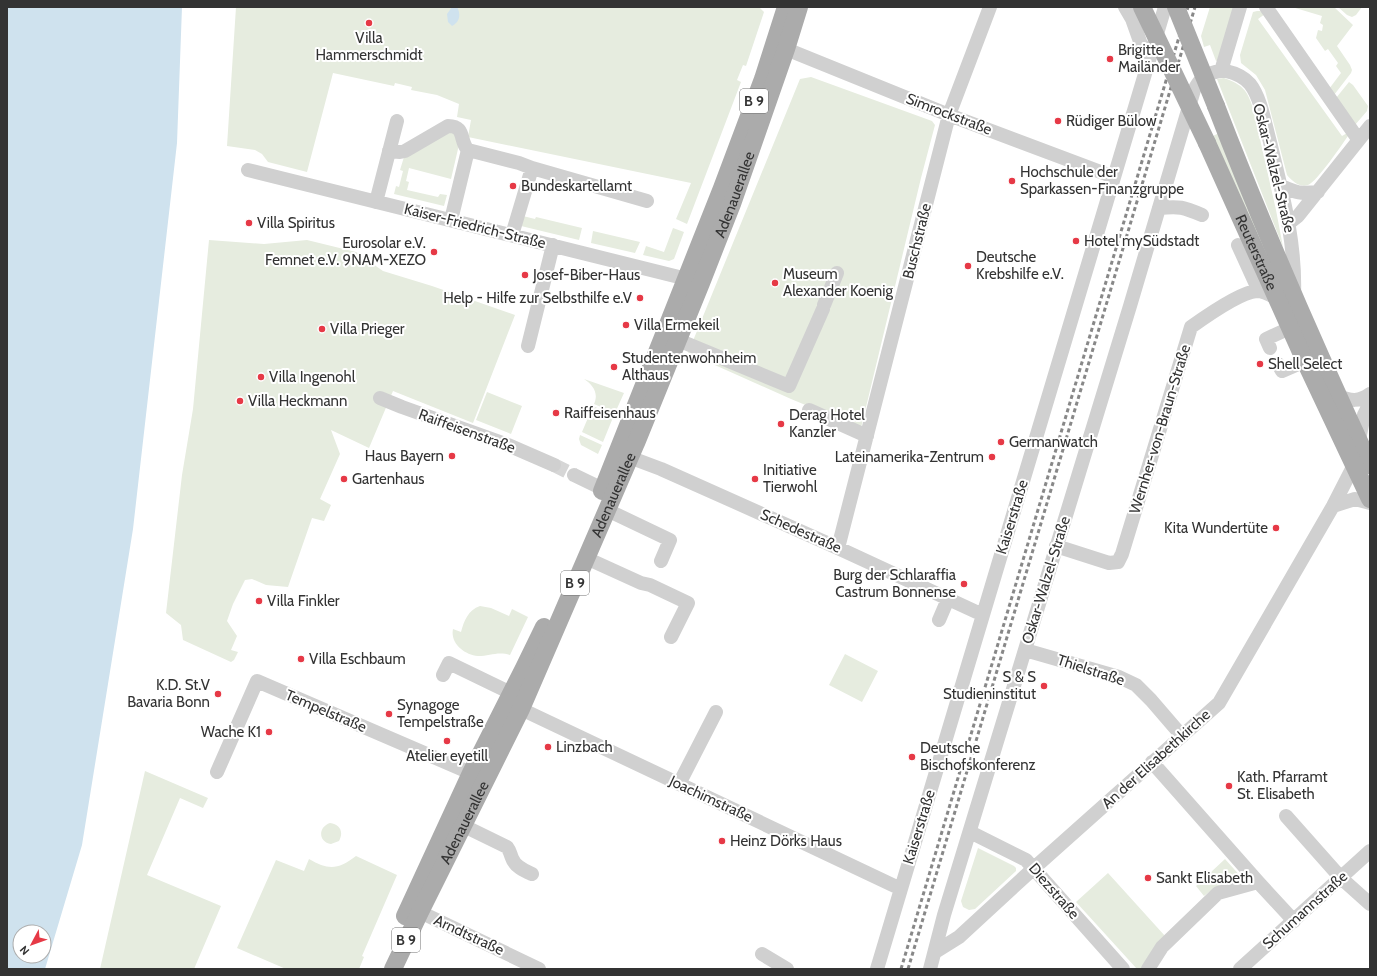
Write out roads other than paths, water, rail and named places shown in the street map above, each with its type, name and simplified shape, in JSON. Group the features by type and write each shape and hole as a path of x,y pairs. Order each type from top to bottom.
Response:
{"main road":[{"name":"Adenauerallee","path":"393,969 464,826 479,777 511,694 546,621 603,489 623,454 645,421 678,340 694,281 786,7"},
{"name":"Adenauerallee","path":"380,969 479,777 521,709 607,510 644,385 734,199 799,7"},
{"name":"Reuterstraße","path":"1176,7 1246,186 1286,299 1290,328 1318,388 1360,455"},
{"name":"Reuterstraße","path":"1133,11 1207,143 1286,299 1338,396 1360,411 1360,455 1370,499"},
{"path":"1318,388 1337,410 1360,411"}],"street":[{"name":"Buschstraße","path":"838,548 949,115 990,7"},
{"name":"Kaiserstraße","path":"876,969 1165,7"},
{"path":"1221,71 1240,7"},
{"path":"1266,7 1358,139"},
{"path":"1133,11 1145,28 1154,28 1159,25"},
{"path":"1133,11 1148,64"},
{"name":"Simrockstraße","path":"786,49 949,115 1115,172"},
{"name":"Oskar-Walzel-Straße","path":"935,952 944,915 1130,306 1194,90 1201,79 1221,71 1233,72 1242,77 1249,84 1256,95 1265,123 1289,223 1295,273 1286,299"},
{"path":"376,202 398,121"},
{"path":"389,151 405,151 448,126 454,126 461,132 464,146 473,152 647,201"},
{"path":"1289,223 1298,216 1358,139 1370,126"},
{"path":"451,220 468,150"},
{"path":"512,236 532,168"},
{"name":"Kaiser-Friedrich-Straße","path":"248,170 694,281"},
{"path":"1281,186 1296,193 1302,194 1318,192"},
{"path":"1159,208 1173,206 1183,207 1202,215"},
{"path":"1238,245 1259,291 1286,299"},
{"path":"528,346 553,246"},
{"path":"678,340 789,386 824,307 837,273"},
{"name":"Wernher-von-Braun-Straße","path":"1056,546 1109,563 1118,562 1122,554 1191,327 1207,315 1248,292 1259,291"},
{"path":"1270,348 1266,339 1290,328"},
{"path":"1278,364 1282,371 1305,361"},
{"path":"644,385 642,412 645,421"},
{"path":"1338,396 1349,400 1357,400 1370,394"},
{"name":"Raiffeisenstraße","path":"380,398 508,445 554,465"},
{"path":"809,410 867,436"},
{"name":"Schedestraße","path":"623,454 665,471 838,548 948,599 984,611"},
{"name":"An der Elisabethkirche","path":"935,952 959,937 1219,703 1333,506 1360,455"},
{"path":"574,475 603,489"},
{"path":"1333,506 1355,500 1370,503"},
{"path":"607,510 670,540 661,561"},
{"path":"586,558 688,603 671,637"},
{"path":"939,620 948,599"},
{"name":"Thielstraße","path":"1025,650 1119,677 1136,685 1182,736"},
{"path":"443,675 449,663 511,694"},
{"name":"Tempelstraße","path":"217,772 257,681 479,777"},
{"name":"Joachimstraße","path":"521,709 679,784 902,884"},
{"path":"679,784 716,712"},
{"path":"1152,762 1294,921"},
{"path":"1286,816 1341,878 1370,904"},
{"path":"464,826 507,846 511,852 512,859 516,864 521,869 532,874"},
{"name":"Diezstraße","path":"970,832 1026,860 1123,969"},
{"name":"Schumannstraße","path":"1240,969 1370,852"},
{"path":"1148,969 1162,947 1218,893 1258,882"},
{"name":"Arndtstraße","path":"420,912 539,969"},
{"path":"930,969 935,952"},
{"path":"762,954 787,969"}],"water":[{"path":"7,7 182,7 177,143 133,529 82,845 52,946 52,924 12,924 12,964 46,964 45,969 7,969"},
{"path":"452,7 457,7 459,15 457,22 452,26 448,22 447,14"}],"tunnel":[{"path":"554,465 574,475"}],"railway":[{"path":"901,969 1188,7"},
{"path":"908,969 1195,7"}],"place":[{"name":"Villa Hammerschmidt","path":"369,23"},
{"name":"Brigitte Mailänder","path":"1110,59"},
{"name":"Rüdiger Bülow","path":"1058,121"},
{"name":"Hochschule der Sparkassen-Finanzgruppe","path":"1012,181"},
{"name":"Bundeskartellamt","path":"513,186"},
{"name":"Villa Spiritus","path":"249,223"},
{"name":"Hotel mySüdstadt","path":"1076,241"},
{"name":"Eurosolar e.V. Femnet e.V. 9NAM-XEZO","path":"434,252"},
{"name":"Deutsche Krebshilfe e.V.","path":"968,266"},
{"name":"Josef-Biber-Haus","path":"525,275"},
{"name":"Museum Alexander Koenig","path":"775,283"},
{"name":"Help - Hilfe zur Selbsthilfe e.V","path":"640,298"},
{"name":"Villa Ermekeil","path":"626,325"},
{"name":"Villa Prieger","path":"322,329"},
{"name":"Shell Select","path":"1260,364"},
{"name":"Studentenwohnheim Althaus","path":"614,367"},
{"name":"Villa Ingenohl","path":"261,377"},
{"name":"Villa Heckmann","path":"240,401"},
{"name":"Raiffeisenhaus","path":"556,413"},
{"name":"Derag Hotel Kanzler","path":"781,424"},
{"name":"Germanwatch","path":"1001,442"},
{"name":"Haus Bayern","path":"452,456"},
{"name":"Lateinamerika-Zentrum","path":"992,457"},
{"name":"Gartenhaus","path":"344,479"},
{"name":"Initiative Tierwohl","path":"755,479"},
{"name":"Kita Wundertüte","path":"1276,528"},
{"name":"Burg der Schlaraffia Castrum Bonnense","path":"964,584"},
{"name":"Villa Finkler","path":"259,601"},
{"name":"Villa Eschbaum","path":"301,659"},
{"name":"S & S Studieninstitut","path":"1044,686"},
{"name":"K.D. St.V Bavaria Bonn","path":"218,694"},
{"name":"Synagoge Tempelstraße","path":"389,714"},
{"name":"Wache K1","path":"269,732"},
{"name":"Atelier eyetill","path":"447,741"},
{"name":"Linzbach","path":"548,747"},
{"name":"Deutsche Bischofskonferenz","path":"912,757"},
{"name":"Kath. Pfarramt St. Elisabeth","path":"1229,786"},
{"name":"Heinz Dörks Haus","path":"722,841"},
{"name":"Sankt Elisabeth","path":"1148,878"}]}
